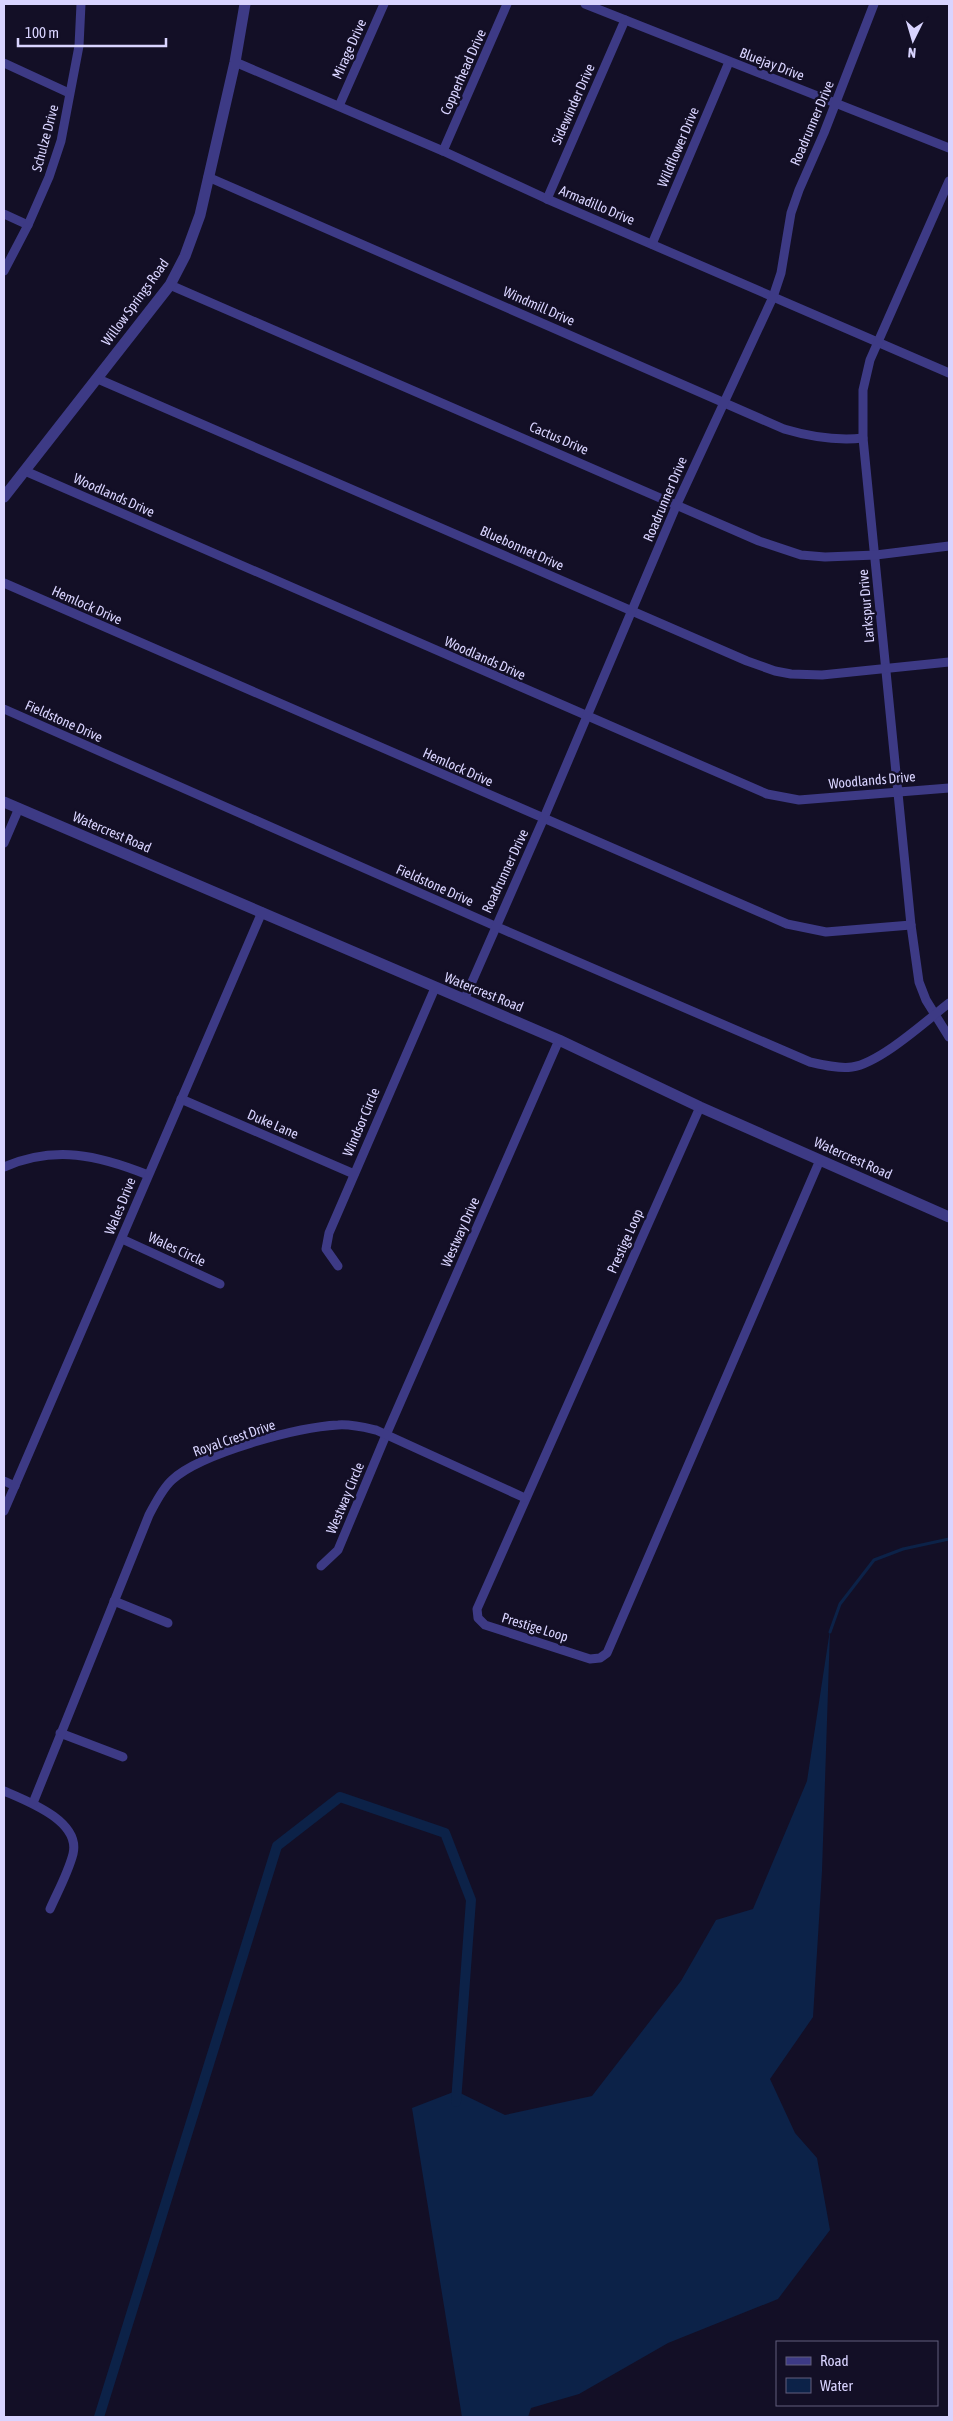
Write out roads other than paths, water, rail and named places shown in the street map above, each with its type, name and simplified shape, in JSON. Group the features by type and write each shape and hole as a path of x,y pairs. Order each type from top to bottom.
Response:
{"street":[{"name":"Schulze Drive","path":"4,271 28,225 49,177 61,141 68,114 69,93 79,46 81,4"},
{"name":"Willow Springs Road","path":"4,497 170,284 185,256 200,215 235,62 245,4"},
{"name":"Mirage Drive","path":"339,106 384,4"},
{"name":"Copperhead Drive","path":"443,151 507,4"},
{"name":"Bluejay Drive","path":"584,4 949,148"},
{"name":"Roadrunner Drive","path":"464,1000 495,926 544,820 677,504 774,296 781,273 791,213 798,190 835,104 874,4"},
{"name":"Sidewinder Drive","path":"547,199 625,20"},
{"name":"Armadillo Drive","path":"235,62 949,373"},
{"name":"Wildflower Drive","path":"652,244 729,62"},
{"path":"4,63 69,93"},
{"name":"Windmill Drive","path":"208,177 723,402 803,435 835,440 863,438"},
{"name":"Larkspur Drive","path":"949,181 877,341 863,390 863,438 876,555 897,790 918,982 934,1015 949,1037"},
{"path":"4,214 28,225"},
{"name":"Cactus Drive","path":"170,284 759,541 801,555 844,558 949,546"},
{"name":"Bluebonnet Drive","path":"98,378 775,672 822,675 949,662"},
{"name":"Woodlands Drive","path":"25,471 586,717 768,794 799,800 850,797 897,790 949,788"},
{"name":"Hemlock Drive","path":"4,583 544,820 787,924 826,932 911,925"},
{"name":"Fieldstone Drive","path":"4,709 495,926 823,1065 850,1067 859,1065 882,1054 949,1003"},
{"name":"Watercrest Road","path":"4,802 559,1040 700,1107 949,1217"},
{"path":"4,843 19,808"},
{"name":"Wales Drive","path":"4,1511 262,912"},
{"name":"Windsor Circle","path":"338,1266 326,1249 329,1233 434,988"},
{"name":"Westway Drive","path":"386,1435 559,1040"},
{"name":"Duke Lane","path":"181,1099 354,1174"},
{"name":"Prestige Loop","path":"700,1107 477,1609 478,1618 485,1626 590,1659 600,1658 607,1653 820,1160"},
{"path":"4,1167 40,1155 74,1154 122,1165 148,1175"},
{"name":"Wales Circle","path":"122,1238 220,1284"},
{"name":"Royal Crest Drive","path":"33,1803 149,1515 171,1480 183,1472 223,1454 302,1430 340,1424 362,1426 386,1435 525,1498"},
{"name":"Westway Circle","path":"321,1566 338,1550 386,1435"},
{"path":"4,1481 15,1486"},
{"path":"114,1601 168,1623"},
{"path":"60,1733 124,1757"},
{"path":"4,1791 33,1803 63,1823 73,1838 73,1854 50,1909"}],"water":[{"path":"830,1630 822,1871 813,2017 770,2079 795,2133 817,2158 830,2230 778,2299 668,2343 579,2394 531,2408 528,2417 462,2417 412,2108 456,2091 505,2115 592,2096 681,1981 716,1920 753,1909 807,1781"}],"waterway":[{"path":"830,1632 840,1604 874,1560 903,1549 949,1539"},
{"path":"99,2417 277,1846 340,1797 445,1833 471,1900 456,2102"}]}
